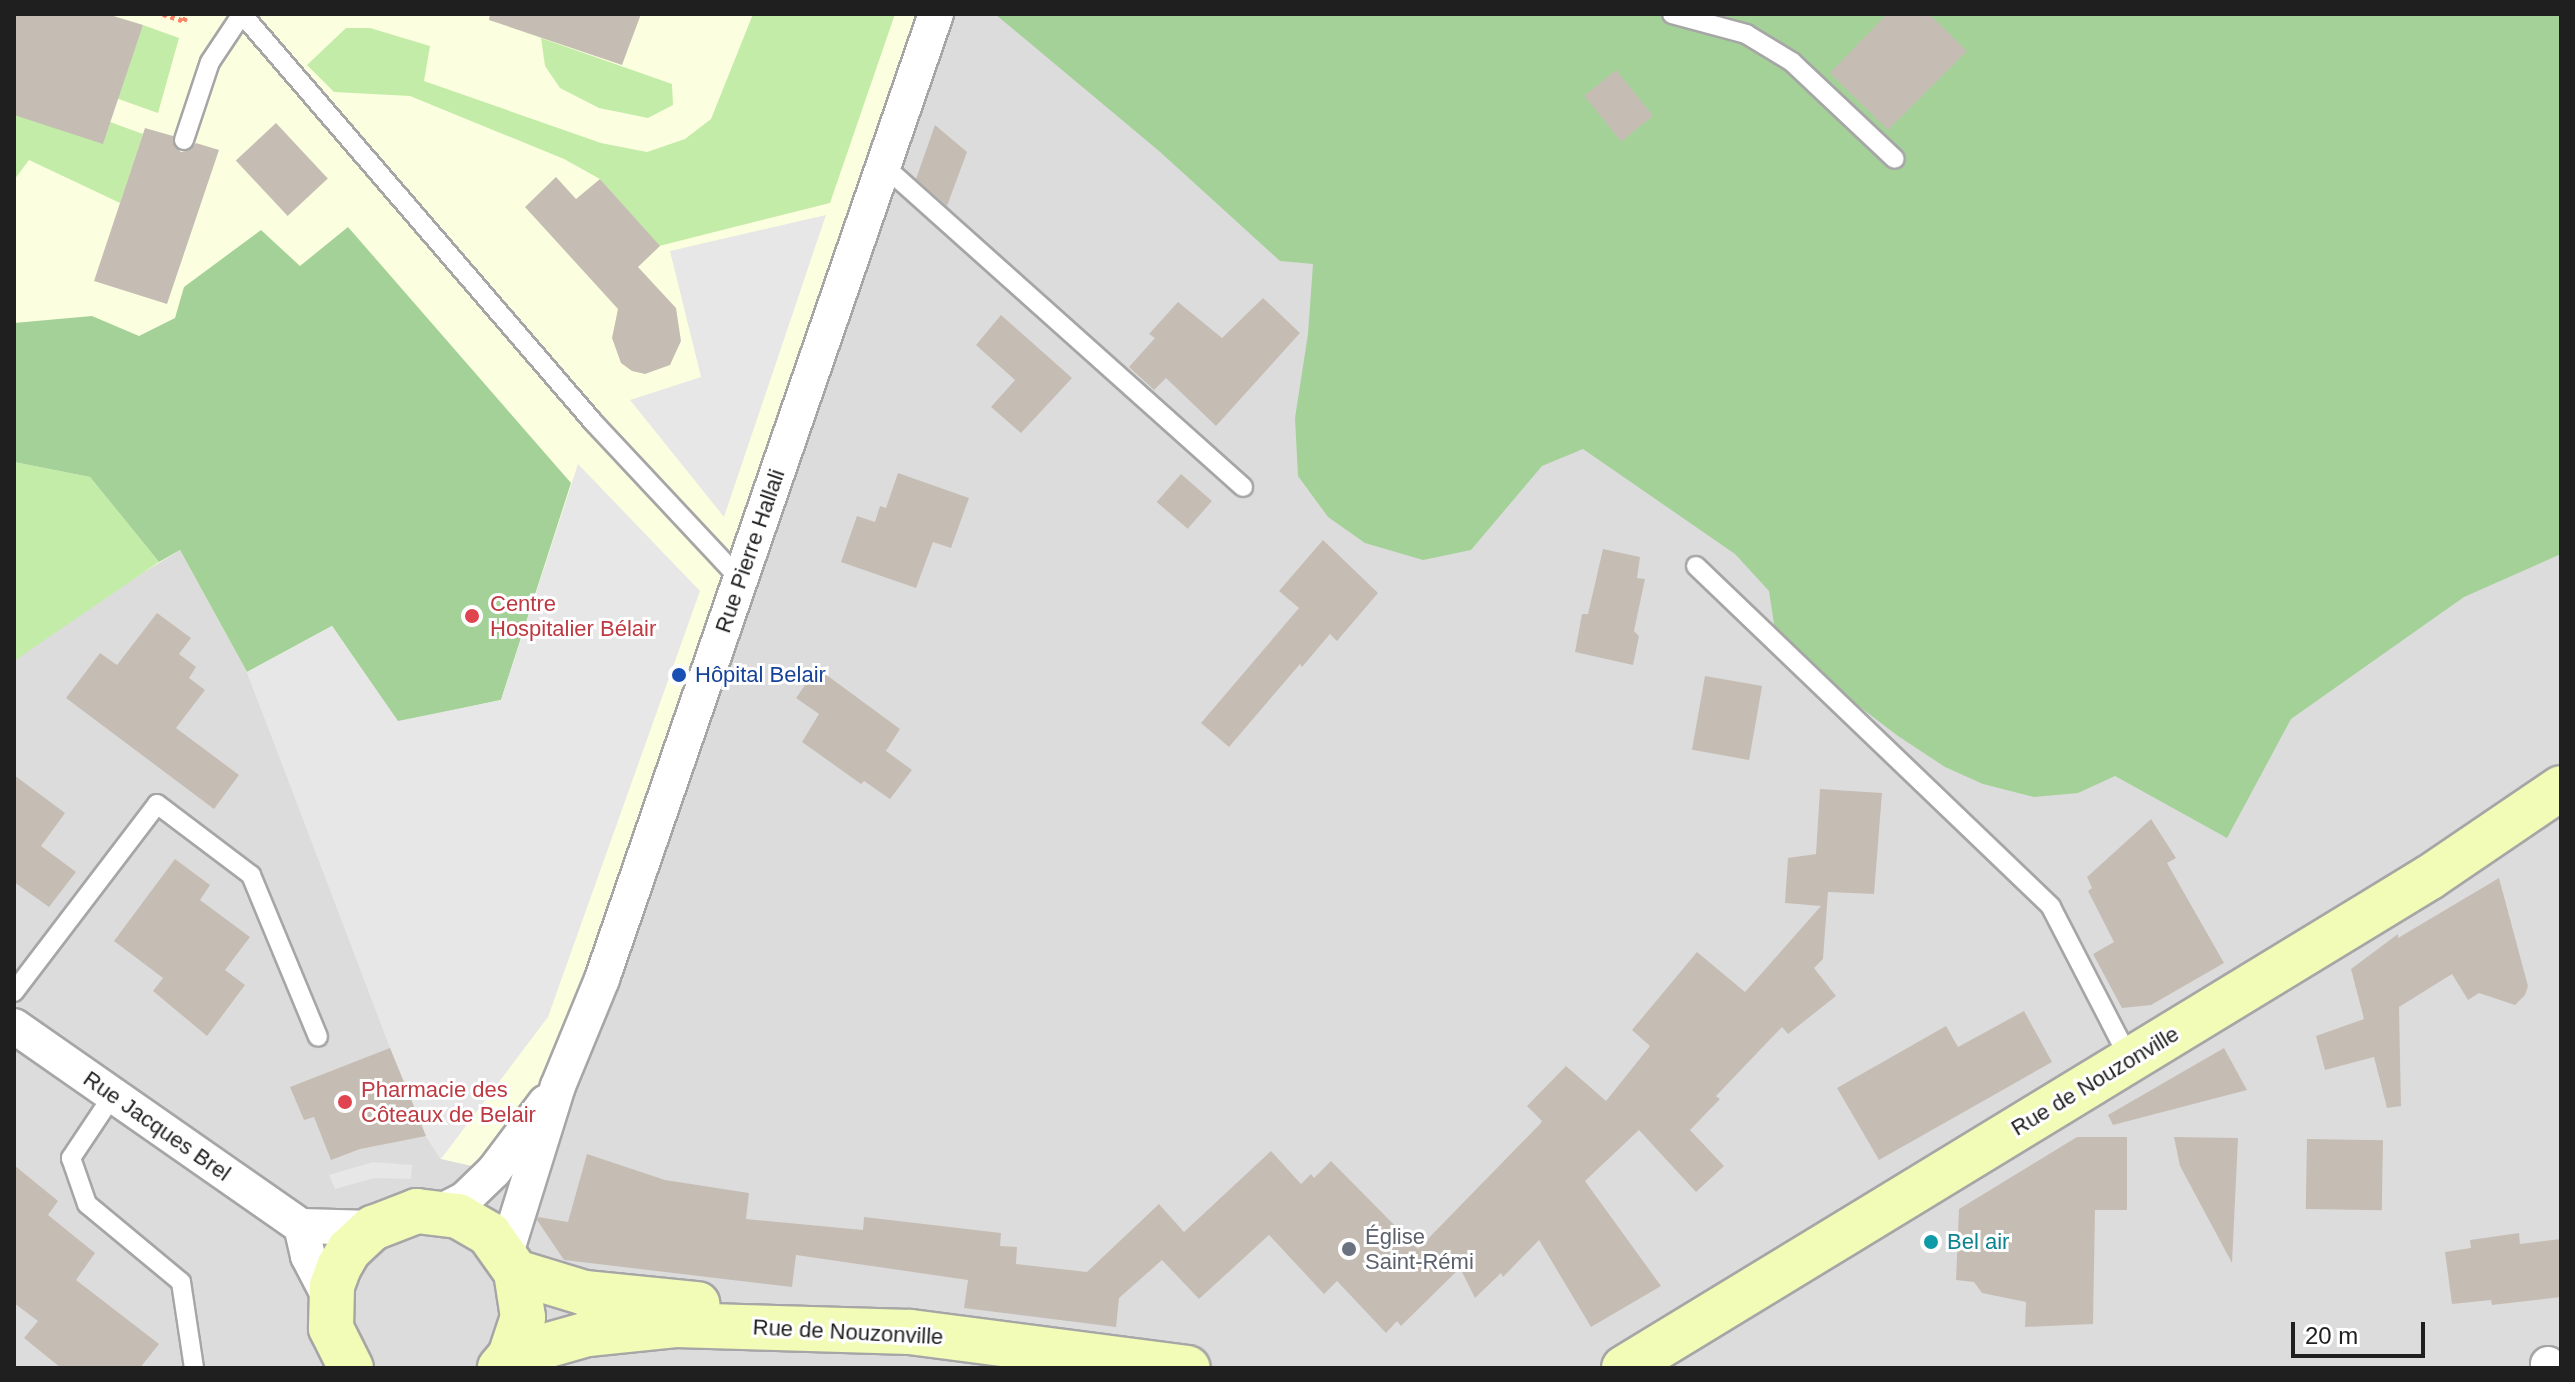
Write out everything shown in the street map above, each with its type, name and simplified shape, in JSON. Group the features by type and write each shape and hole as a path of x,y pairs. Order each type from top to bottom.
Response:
{"main road":[{"name":"Rue de Nouzonville","path":"1624,1368 2430,877 2561,788"},
{"path":"351,1368 331,1328 332,1286 339,1267 349,1250 373,1228 417,1211 458,1216 489,1234 511,1263 585,1293 821,1313 910,1332"},
{"name":"Rue de Nouzonville","path":"505,1362 523,1317 511,1263"},
{"name":"Rue de Nouzonville","path":"505,1362 588,1334 676,1325 910,1332 1188,1368"}],"street":[{"name":"Rue Pierre Hallali","path":"511,1263 558,1086 602,979 936,14"},
{"name":"Rue Jacques Brel","path":"14,1026 301,1226"},
{"name":"Rue Pierre Hallali","path":"436,1214 465,1199 494,1171 558,1086"},
{"path":"332,1302 308,1256 301,1226 328,1224 373,1228"}],"lane":[{"path":"184,140 210,62 242,14 594,423 741,580"},
{"path":"1672,14 1746,34 1792,62 1895,159"},
{"path":"883,165 1243,487"},
{"path":"1696,566 2051,907 2130,1060"},
{"path":"14,992 157,804 251,875 318,1037"},
{"path":"113,1095 71,1158 87,1204 181,1282 194,1368"}],"path":[{"path":"163,14 184,21 187,14"}],"shaded area":[{"path":"14,14 2561,14 2561,1368 14,1368"},
{"name":"Centre Hospitalier Bélair","path":"14,14 932,14 602,979 494,1171 441,1159 426,1136 247,672 180,550 14,652"},
{"path":"826,215 724,517 630,400 701,377 670,251"},
{"path":"578,464 700,591 548,1017 441,1159 426,1136 390,1048 247,672 332,626 398,721 501,700"},
{"path":"373,1162 412,1165 411,1179 374,1178 335,1189 329,1175"}],"green space":[{"path":"753,14 895,14 830,203 659,246 600,179 564,159 410,96 334,92 307,65 346,28 370,28 430,46 424,81 601,143 647,152 685,139 711,119"},
{"path":"995,14 2561,14 2561,554 2464,597 2291,719 2227,838 2115,776 2078,793 2034,797 1983,784 1945,767 1898,736 1777,644 1769,591 1735,554 1583,449 1542,466 1471,550 1423,560 1365,543 1328,517 1298,476 1295,418 1308,334 1313,264 1280,261 1159,151"},
{"path":"143,25 179,38 158,113 110,96"},
{"path":"541,38 672,84 673,105 648,118 599,108 560,88 545,66"},
{"path":"14,115 110,122 143,134 120,203 29,160 14,180"},
{"path":"348,227 571,483 501,700 398,722 332,626 247,672 180,550 159,562 90,477 14,462 14,323 92,316 139,336 175,318 184,287 261,230 300,266"},
{"path":"14,462 90,477 159,562 14,661"}],"building":[{"path":"14,14 107,14 143,25 103,144 14,115"},
{"path":"490,14 641,14 622,65 489,20"},
{"path":"1887,14 1929,14 1967,51 1888,130 1830,73"},
{"path":"1616,70 1653,116 1621,142 1584,96"},
{"path":"276,123 328,179 288,216 236,161"},
{"path":"935,125 967,152 947,206 916,179"},
{"path":"145,128 173,136 175,147 181,152 191,149 196,143 219,150 167,304 94,281"},
{"path":"556,177 576,199 600,179 660,246 638,267 676,308 681,341 670,365 645,374 632,371 621,363 612,338 618,309 525,207"},
{"path":"1263,298 1300,333 1216,426 1166,378 1154,390 1129,367 1155,338 1149,334 1178,302 1222,338"},
{"path":"1001,315 1072,378 1021,433 991,407 1015,380 976,345"},
{"path":"898,473 969,498 951,548 933,542 916,588 841,562 857,516 875,522 880,506 886,508"},
{"path":"1181,474 1212,501 1188,529 1157,502"},
{"path":"1323,540 1378,593 1337,641 1330,634 1302,667 1300,664 1229,747 1201,723 1299,608 1279,591"},
{"path":"1603,549 1640,557 1637,578 1645,579 1634,631 1639,636 1633,665 1575,652 1582,614 1588,614"},
{"path":"157,613 191,638 179,654 196,667 189,678 205,690 176,728 239,775 214,809 66,698 100,653 117,665"},
{"path":"817,668 900,729 886,751 912,770 890,799 864,781 861,784 802,742 819,714 796,698"},
{"path":"1705,676 1762,686 1749,760 1692,750"},
{"path":"14,775 65,813 41,846 76,872 49,907 14,882"},
{"path":"1820,789 1882,793 1874,894 1828,892 1823,959 1814,968 1836,996 1788,1034 1782,1027 1716,1096 1720,1099 1690,1130 1724,1166 1696,1192 1639,1130 1585,1181 1661,1286 1591,1327 1539,1240 1503,1277 1501,1273 1475,1298 1460,1268 1401,1326 1397,1321 1386,1333 1337,1281 1324,1294 1269,1235 1199,1299 1162,1260 1119,1298 1116,1327 964,1308 968,1280 796,1255 792,1287 564,1260 537,1220 538,1217 568,1222 587,1154 665,1180 749,1193 746,1219 863,1230 864,1217 1001,1233 1000,1246 1017,1247 1016,1264 1087,1272 1159,1204 1184,1232 1271,1151 1301,1184 1311,1174 1314,1178 1331,1161 1418,1249 1540,1124 1542,1121 1527,1106 1566,1066 1606,1101 1650,1046 1632,1030 1697,952 1745,992 1821,906 1785,903 1788,858 1816,854"},
{"path":"2151,819 2176,858 2167,863 2224,963 2151,1005 2122,1008 2093,954 2114,942 2088,891 2092,888 2087,877"},
{"path":"175,859 210,885 200,900 250,937 225,970 245,985 207,1036 153,991 163,978 114,941"},
{"path":"2499,878 2528,986 2525,995 2515,1005 2479,993 2468,1000 2452,974 2399,1007 2401,1106 2387,1108 2374,1057 2325,1070 2316,1036 2364,1019 2351,969 2398,934 2398,938"},
{"path":"2024,1011 2052,1062 1879,1160 1837,1088 1946,1026 1958,1047"},
{"name":"Pharmacie des Côteaux de Belair","path":"390,1048 426,1136 360,1149 331,1160 314,1117 304,1120 290,1087"},
{"path":"2224,1048 2247,1090 2113,1125 2108,1115"},
{"path":"2077,1137 2127,1137 2127,1210 2095,1210 2093,1324 2025,1327 2026,1302 1982,1293 1974,1282 1956,1280 1959,1209"},
{"path":"2174,1137 2238,1138 2232,1263 2180,1166"},
{"path":"2307,1139 2383,1140 2382,1210 2306,1209"},
{"path":"14,1165 58,1201 48,1215 95,1253 76,1280 159,1344 140,1368 61,1368 24,1338 38,1321 14,1303"},
{"path":"2519,1233 2520,1244 2561,1239 2561,1297 2492,1305 2491,1300 2452,1304 2445,1252 2471,1248 2470,1240"}],"place":[{"name":"Centre Hospitalier Bélair","path":"472,616"},
{"name":"Hôpital Belair","path":"679,675"},
{"name":"Pharmacie des Côteaux de Belair","path":"345,1102"},
{"name":"Bel air","path":"1931,1242"},
{"name":"Église Saint-Rémi","path":"1349,1249"}]}
